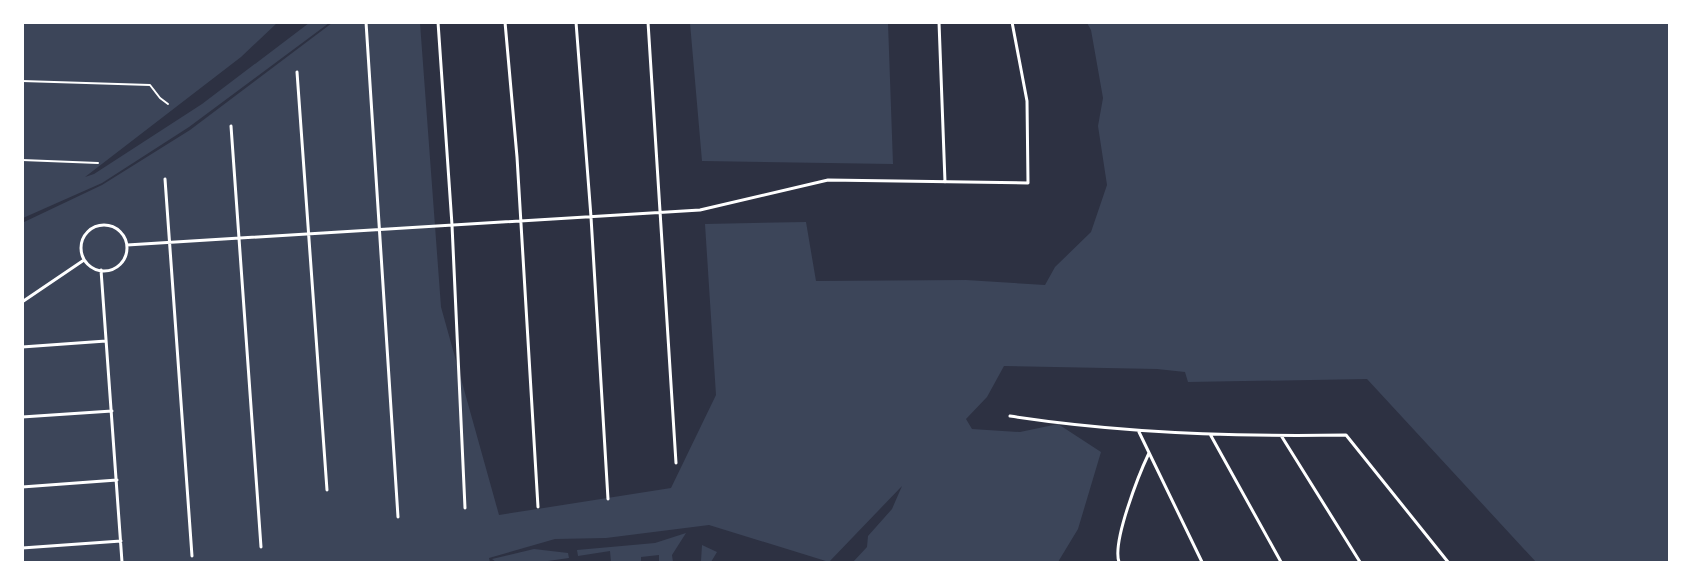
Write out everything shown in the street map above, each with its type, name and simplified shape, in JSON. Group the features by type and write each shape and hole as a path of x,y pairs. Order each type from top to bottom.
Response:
{"street":[{"path":"366,22 398,517"},
{"path":"438,22 452,225 465,508"},
{"path":"505,22 521,222 538,507"},
{"path":"576,22 591,217 608,499"},
{"path":"648,22 676,463"},
{"path":"939,22 945,182"},
{"path":"126,246 700,210 828,180 1028,183 1027,101 1012,22"},
{"path":"297,72 327,490"},
{"path":"231,126 261,547"},
{"path":"165,178 192,556"},
{"path":"109,225 115,228 121,232 126,246 123,260 118,266 101,270 84,260 82,254 82,241 95,226 109,225"},
{"path":"22,302 84,260"},
{"path":"101,270 122,562"},
{"path":"22,347 106,341"},
{"path":"22,417 112,411"},
{"path":"1010,416 1084,427 1138,431 1282,436 1346,435 1448,562"},
{"path":"1138,431 1202,562"},
{"path":"1210,434 1281,562"},
{"path":"1282,436 1360,562"},
{"path":"1119,562 1117,548 1125,517 1149,452"},
{"path":"22,487 116,480"},
{"path":"22,548 121,541"}],"lane":[{"path":"22,81 150,85 160,98 168,104"},
{"path":"22,160 98,163"}],"shaded area":[{"path":"23,23 277,23 241,57 85,177 94,174 202,104 309,23 329,23 189,127 102,183 23,218"},
{"path":"332,23 420,23 441,307 499,515 671,488 716,395 705,224 806,222 816,281 966,280 1045,285 1055,267 1091,232 1107,185 1098,126 1103,98 1091,30 1087,23 1669,23 1669,562 1536,562 1367,379 1188,382 1185,372 1157,369 1004,366 987,397 966,419 972,429 1020,432 1058,424 1101,452 1078,529 1058,562 853,562 867,547 868,536 892,509 902,486 829,562 709,525 606,538 555,539 489,558 490,562 23,562 22,223 102,185 190,130"},
{"path":"690,23 888,23 893,164 702,161"},
{"path":"686,533 672,555 673,562 659,562 659,555 641,557 641,562 611,562 610,551 578,556 577,550 655,543"},
{"path":"702,545 717,552 711,562 701,561"},
{"path":"534,549 568,553 569,558 541,562 496,562 492,559"}]}
